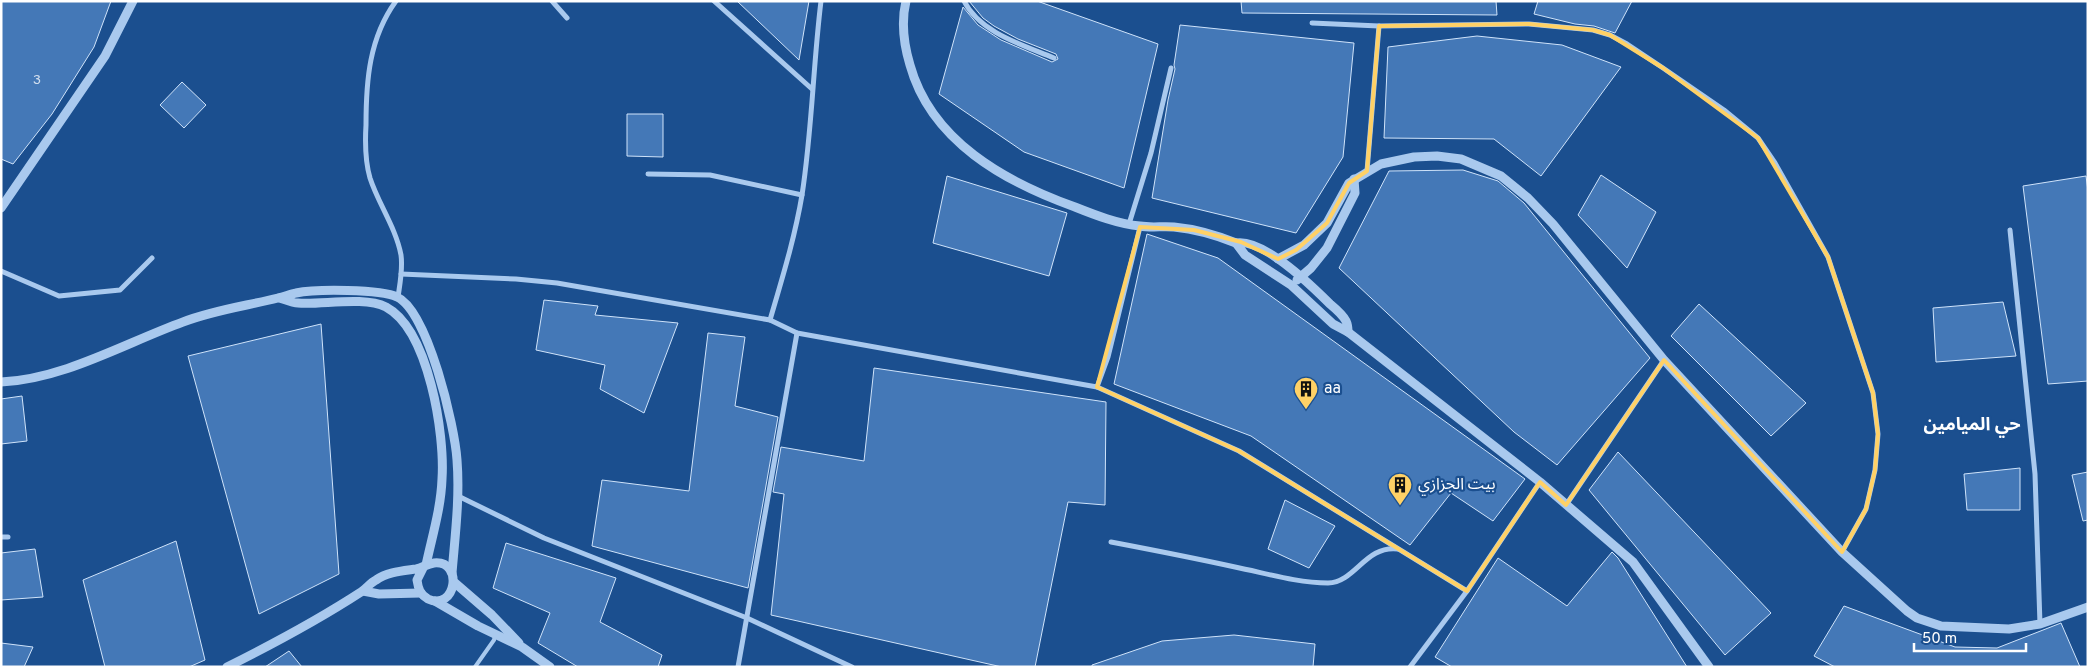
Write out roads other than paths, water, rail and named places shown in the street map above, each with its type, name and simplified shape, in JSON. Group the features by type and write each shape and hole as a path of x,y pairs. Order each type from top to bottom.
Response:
{"street":[{"path":"1,208 104,56 133,1"},
{"path":"396,1 389,10 374,43 366,83 365,147 369,176 400,255 401,274 398,297"},
{"path":"552,1 567,18"},
{"path":"714,1 812,89"},
{"path":"770,320 794,237 802,195 810,135 812,89 821,1"},
{"path":"906,1 904,32 913,78 923,99 937,118 968,152 989,167 1019,184 1098,216 1140,227 1158,226 1194,230 1254,245 1278,259 1301,276 1343,317 1347,324 1348,332"},
{"path":"964,1 971,14 989,28 1013,41 1054,58"},
{"path":"1312,23 1379,26 1529,24 1593,30 1610,35 1627,44 1724,110 1758,138 1775,163 1828,257 1873,393 1878,434 1876,470 1866,509 1842,552"},
{"path":"1367,171 1379,26"},
{"path":"1129,224 1151,152 1171,68"},
{"path":"1278,259 1304,245 1327,223 1346,187 1354,179 1381,164 1404,159 1437,156 1460,159 1502,176 1528,198 1553,224 1664,360 1842,552 1907,610 1930,623 1953,628 2000,628 2040,624 2088,607"},
{"path":"648,174 710,175 802,195"},
{"path":"1291,285 1311,268 1327,248 1355,193 1354,179"},
{"path":"1097,387 1108,357 1140,227"},
{"path":"2010,230 2035,474 2040,624"},
{"path":"1236,242 1245,255 1291,285 1333,324 1348,332 1418,389 1540,482 1633,562 1709,667"},
{"path":"1,271 59,296 120,290 152,258"},
{"path":"401,274 516,279 557,283 770,320 797,333 1097,387 1239,451 1467,591"},
{"path":"1,382 56,372 214,311 297,293 362,291 381,292 398,297 407,304 418,320 429,346 451,418 457,459 458,496 452,573 454,583 452,592 444,599 435,601"},
{"path":"280,298 297,303 343,302 374,304 385,307 396,315 415,343 428,370 443,450 442,480 438,513 424,567 417,580 420,594"},
{"path":"738,667 797,333"},
{"path":"1566,504 1664,360"},
{"path":"439,422 451,418"},
{"path":"1410,667 1467,591 1540,482"},
{"path":"458,496 544,538 746,618 852,667"},
{"path":"1,537 8,537"},
{"path":"1111,542 1261,573 1330,583 1345,576 1377,552 1388,548 1400,550"},
{"path":"227,667 279,641 363,591 384,575 424,567 434,563 448,567 452,573"},
{"path":"454,583 492,615 522,647"},
{"path":"363,591 379,594 420,594 478,626 522,647 550,667"}],"lane":[{"path":"475,667 494,640 495,634"}],"place":[{"name":"aa","path":"1306,410"},
{"name":"بيت الجزازي","path":"1400,506"}],"district":[{"name":"حي الميامين","path":"1972,425"}]}
